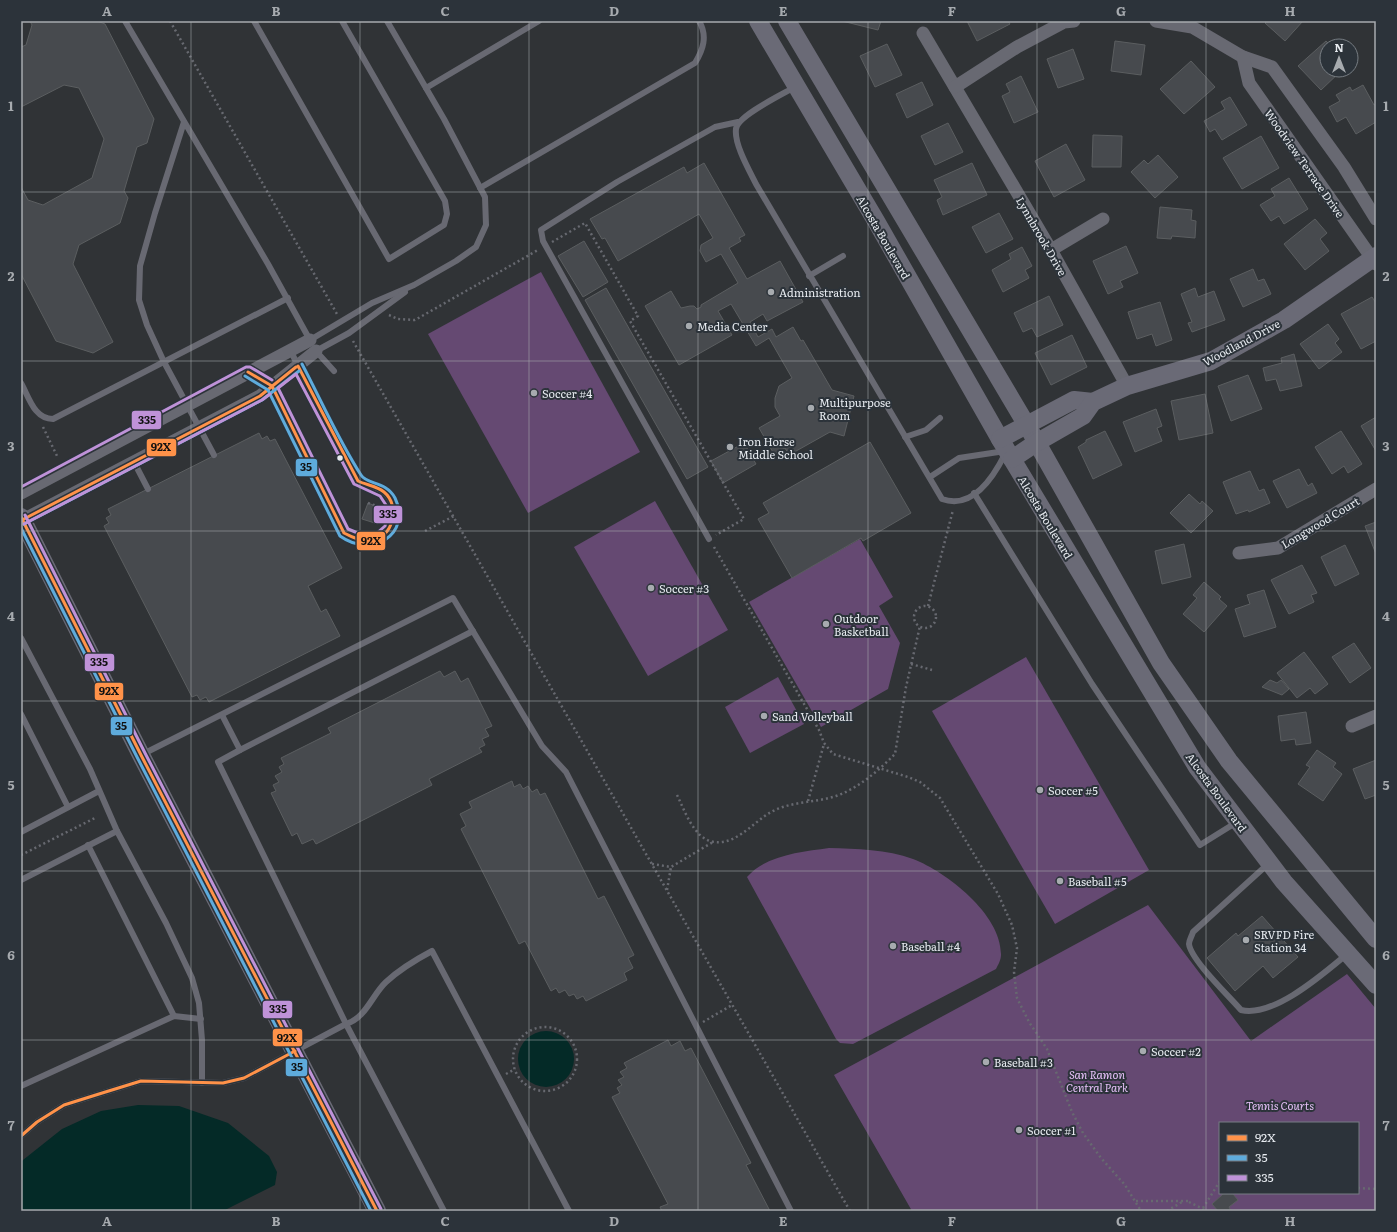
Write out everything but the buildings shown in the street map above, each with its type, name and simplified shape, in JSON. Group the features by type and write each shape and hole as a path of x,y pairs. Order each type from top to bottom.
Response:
{"main road":[{"name":"Alcosta Boulevard","path":"758,21 876,222 1006,450 1197,767 1284,882 1376,985"},
{"path":"787,21 1036,442 1161,663 1229,761 1376,939"},
{"name":"Woodland Drive","path":"1006,450 1036,442 1083,416 1093,402 1127,386 1211,361 1284,320 1374,260"},
{"name":"Woodland Drive","path":"1006,450 1026,425 1074,400 1093,402"},
{"path":"21,519 141,755 377,1211"}],"street":[{"path":"955,87 1017,48 1064,22 1074,21"},
{"path":"1156,21 1192,27 1243,57 1272,68 1344,167 1376,219"},
{"name":"Lynnbrook Drive","path":"922,33 1051,250 1127,386"},
{"name":"Woodview Terrace Drive","path":"1243,57 1249,83 1374,260"},
{"path":"1051,250 1103,219"},
{"path":"21,493 310,340"},
{"path":"21,519 260,396 316,351"},
{"name":"Longwood Court","path":"1239,553 1278,548 1376,489"},
{"path":"1352,726 1376,716"}],"lane":[{"path":"125,21 288,298 316,351 334,371"},
{"path":"254,21 389,259 444,225 447,214 445,201 342,21"},
{"path":"310,340 341,320 372,303 440,272 476,247 486,225 485,197 426,88 387,21"},
{"path":"426,88 539,21"},
{"path":"480,188 695,63 702,52 705,36 699,21"},
{"path":"709,539 543,242 540,230 617,182 715,127 738,122 796,86"},
{"path":"184,122 140,266 139,282 141,306 147,325 164,362 214,455"},
{"path":"738,122 736,129 737,140 756,184 942,499 955,502 963,501 985,486 997,471 1006,450"},
{"path":"809,276 843,256"},
{"path":"316,351 349,333 414,285"},
{"path":"21,383 37,414 46,419 52,419 288,298"},
{"path":"248,372 272,386 344,533 356,538 371,541 381,536 390,528 394,517 392,501 385,492 358,481 290,350"},
{"path":"905,437 926,430 940,418"},
{"path":"930,477 959,458 1006,450"},
{"path":"134,462 148,489"},
{"path":"974,493 1092,684 1200,845 1238,821"},
{"path":"141,755 453,598 542,746 566,772 791,1211"},
{"path":"444,1211 346,1024 218,762 473,631"},
{"path":"21,638 90,769 117,831 166,923 192,978 199,1003 201,1019 202,1083"},
{"path":"21,714 68,807"},
{"path":"222,715 240,750"},
{"path":"21,832 99,791"},
{"path":"21,880 117,831"},
{"path":"88,845 174,1016"},
{"path":"1270,863 1193,932 1189,943 1192,952 1199,962 1241,1010 1250,1012 1267,1008 1301,989 1348,953"},
{"path":"21,1136 37,1122 64,1105 141,1081 223,1083 244,1078 354,1021 368,1007 380,989 402,968 432,950 569,1211"},
{"path":"21,1086 174,1016 201,1019"}],"path":[{"path":"170,21 341,320"},
{"path":"349,333 850,1211"},
{"path":"37,414 60,461"},
{"path":"368,502 387,509"},
{"path":"928,606 955,502"},
{"path":"425,531 454,516"},
{"path":"928,606 936,613 936,620 929,627 920,626 915,620 915,612 920,607 928,606"},
{"path":"676,795 701,837 720,843 742,833 770,813 782,807 836,796 850,789 880,769 896,754 911,664 920,626"},
{"path":"911,664 932,670"},
{"path":"819,730 824,743 832,754 908,776 931,789 940,798 998,894 1012,925 1017,948 1014,972 1017,998 1029,1022 1047,1049 1072,1112 1083,1133 1136,1201 1141,1211"},
{"path":"808,801 824,743"},
{"path":"21,855 97,817"},
{"path":"652,864 671,867 714,842"},
{"path":"667,891 671,867"},
{"path":"696,1026 732,1005"},
{"path":"539,1027 557,1028 566,1033 573,1041 577,1050 578,1060 576,1070 571,1079 564,1086 554,1090 544,1091 534,1089 525,1084 515,1069 513,1060 517,1042 530,1030 539,1027"},
{"path":"1203,1208 1219,1183"},
{"path":"1359,1188 1376,1189"},
{"path":"1136,1201 1190,1201 1207,1211"},
{"path":"1167,1211 1180,1203 1190,1201"}],"green space":[{"name":"Soccer #4","path":"541,272 640,452 528,513 428,334"},
{"name":"Soccer #3","path":"655,501 728,630 648,676 574,547"},
{"name":"Outdoor Basketball","path":"860,539 893,597 879,606 900,643 888,689 821,727 749,602"},
{"name":"Soccer #5","path":"1026,657 1149,870 1055,924 932,711"},
{"name":"Sand Volleyball","path":"778,677 804,724 750,753 725,707"},
{"name":"Baseball #4","path":"829,848 871,850 893,853 927,865 941,874 970,897 983,910 992,925 999,940 1001,955 996,969 853,1044 840,1043 836,1039 747,877 764,864 774,859 796,853"},
{"name":"San Ramon Central Park","path":"1148,905 1251,1041 1347,974 1376,1009 1376,1211 912,1211 834,1075"}],"shaded area":[{"path":"540,1031 552,1031 562,1035 570,1043 574,1053 574,1065 570,1075 562,1083 552,1087 540,1087 530,1083 522,1075 518,1065 518,1053 522,1043 530,1035"},
{"path":"138,1105 179,1106 228,1123 269,1156 277,1172 275,1185 223,1211 21,1211 21,1163 23,1160 62,1129 101,1111"}],"transit line":[{"name":"35","path":"245,376 268,390 340,536 352,542 364,545 376,544 386,539 394,532 398,522 399,511 395,498 387,489 364,478 361,475 302,364"},
{"name":"92X","path":"248,372 272,386 344,533 364,541 379,539 385,534 392,521 392,505 389,498 381,490 358,481 298,366"},
{"name":"335","path":"21,487 246,367 250,367 272,380"},
{"name":"92X","path":"22,520 260,396 296,367"},
{"name":"35","path":"24,524 262,400 299,371"},
{"name":"335","path":"296,374 354,484 380,496 388,508 385,526 376,534 365,536 348,529 278,388 296,374"},
{"name":"335","path":"24,524 262,400 270,394"},
{"name":"335","path":"25,515 145,753 381,1209"},
{"name":"92X","path":"21,517 141,755 377,1211"},
{"name":"35","path":"21,528 137,757 371,1211"},
{"name":"92X","path":"21,1136 37,1122 64,1105 99,1094 141,1081 223,1083 244,1078 295,1051"}],"place":[{"name":"Administration","path":"771,292"},
{"name":"Media Center","path":"689,326"},
{"name":"Soccer #4","path":"534,393"},
{"name":"Multipurpose Room","path":"811,408"},
{"name":"Iron Horse Middle School","path":"730,447"},
{"name":"Soccer #3","path":"651,588"},
{"name":"Outdoor Basketball","path":"826,624"},
{"name":"Sand Volleyball","path":"764,716"},
{"name":"Soccer #5","path":"1040,790"},
{"name":"Baseball #5","path":"1060,881"},
{"name":"SRVFD Fire Station 34","path":"1246,940"},
{"name":"Baseball #4","path":"893,946"},
{"name":"Soccer #2","path":"1143,1051"},
{"name":"Baseball #3","path":"986,1062"},
{"name":"Soccer #1","path":"1019,1130"}],"park label":[{"name":"Tennis Courts","path":"1280,1105"}]}
